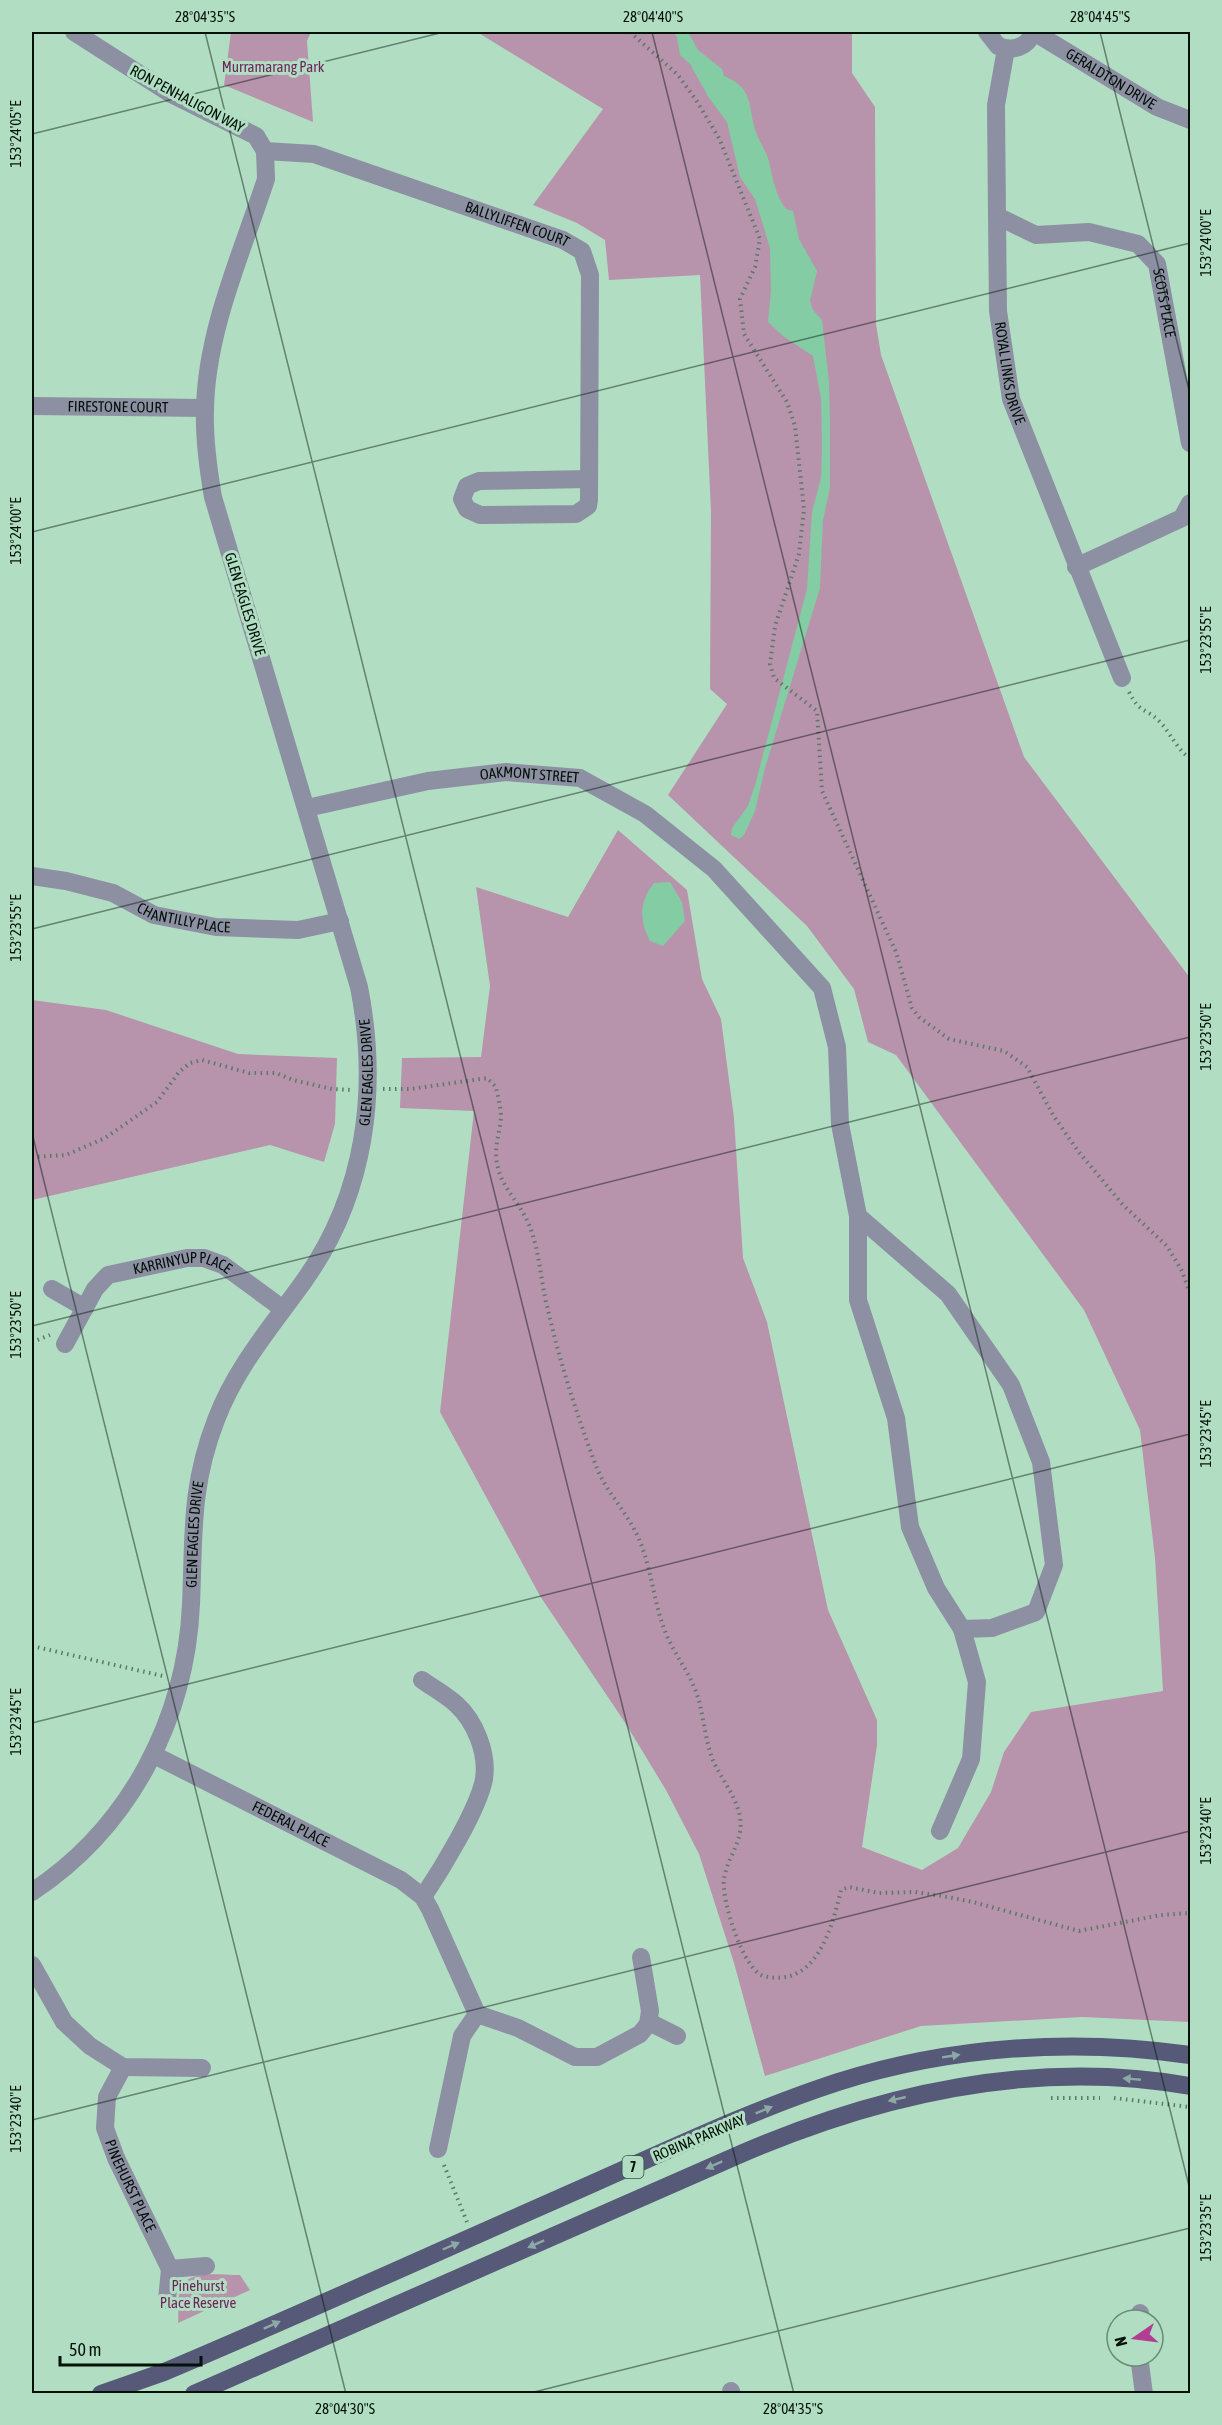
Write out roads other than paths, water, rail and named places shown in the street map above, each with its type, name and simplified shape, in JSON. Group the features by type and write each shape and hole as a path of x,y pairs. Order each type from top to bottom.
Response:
{"main road":[{"name":"ROBINA PARKWAY","path":"101,2394 173,2368 785,2101 840,2082 955,2056 1023,2049 1108,2047 1191,2055"},
{"name":"ROBINA PARKWAY","path":"194,2394 732,2158 828,2119 936,2090 1023,2080 1121,2078 1191,2086"}],"street":[{"name":"RON PENHALIGON WAY","path":"74,32 142,76 256,136 265,151"},
{"path":"987,32 992,41 1006,49 1020,48 1034,32"},
{"name":"GERALDTON DRIVE","path":"1034,32 1157,107 1191,120"},
{"name":"ROYAL LINKS DRIVE","path":"1006,49 996,105 998,311 1011,399 1122,678"},
{"name":"GLEN EAGLES DRIVE","path":"32,1892 56,1876 103,1832 132,1794 154,1755 169,1717 188,1644 192,1520 205,1451 232,1383 306,1279 339,1219 360,1157 368,1090 366,1024 340,921 213,497 205,440 205,408 215,336 266,179 265,151"},
{"name":"BALLYLIFFEN COURT","path":"265,151 314,154 563,240 582,251 590,275 589,479 588,506 576,514 480,515 467,510 462,498 467,486 479,481 589,479"},
{"name":"SCOTS PLACE","path":"997,216 1036,235 1089,232 1138,244 1157,264 1191,443"},
{"name":"FIRESTONE COURT","path":"32,406 205,408"},
{"path":"1076,567 1182,518 1191,503"},
{"name":"OAKMONT STREET","path":"307,808 428,781 506,772 580,778 645,814 714,869 822,988 837,1047 840,1124 858,1216 858,1300 896,1418 910,1527 936,1588 962,1629 977,1682 970,1759 940,1831"},
{"name":"CHANTILLY PLACE","path":"32,876 66,880 113,893 154,915 216,927 298,930 340,921"},
{"path":"858,1216 948,1294 1011,1385 1041,1461 1054,1565 1036,1612 992,1628 962,1629"},
{"name":"KARRINYUP PLACE","path":"65,1344 99,1282 108,1275 124,1269 196,1258 214,1260 283,1309"},
{"path":"52,1289 85,1308"},
{"path":"422,1680 457,1705 478,1737 485,1765 480,1794 441,1870 423,1897"},
{"name":"FEDERAL PLACE","path":"154,1755 401,1880 423,1897 477,2014"},
{"path":"438,2149 462,2036 477,2014 518,2028 582,2058 597,2057 640,2034 649,2022 641,1957"},
{"path":"32,1965 64,2022 90,2046 123,2067 202,2068"},
{"path":"649,2022 677,2037"},
{"name":"PINEHURST PLACE","path":"123,2067 107,2097 105,2128 116,2158 170,2269"},
{"path":"167,2300 170,2269 206,2266"},
{"path":"1141,2368 1144,2394"}],"park label":[{"name":"Murramarang Park","path":"273,67"},
{"name":"Pinehurst Place Reserve","path":"198,2294"}]}
